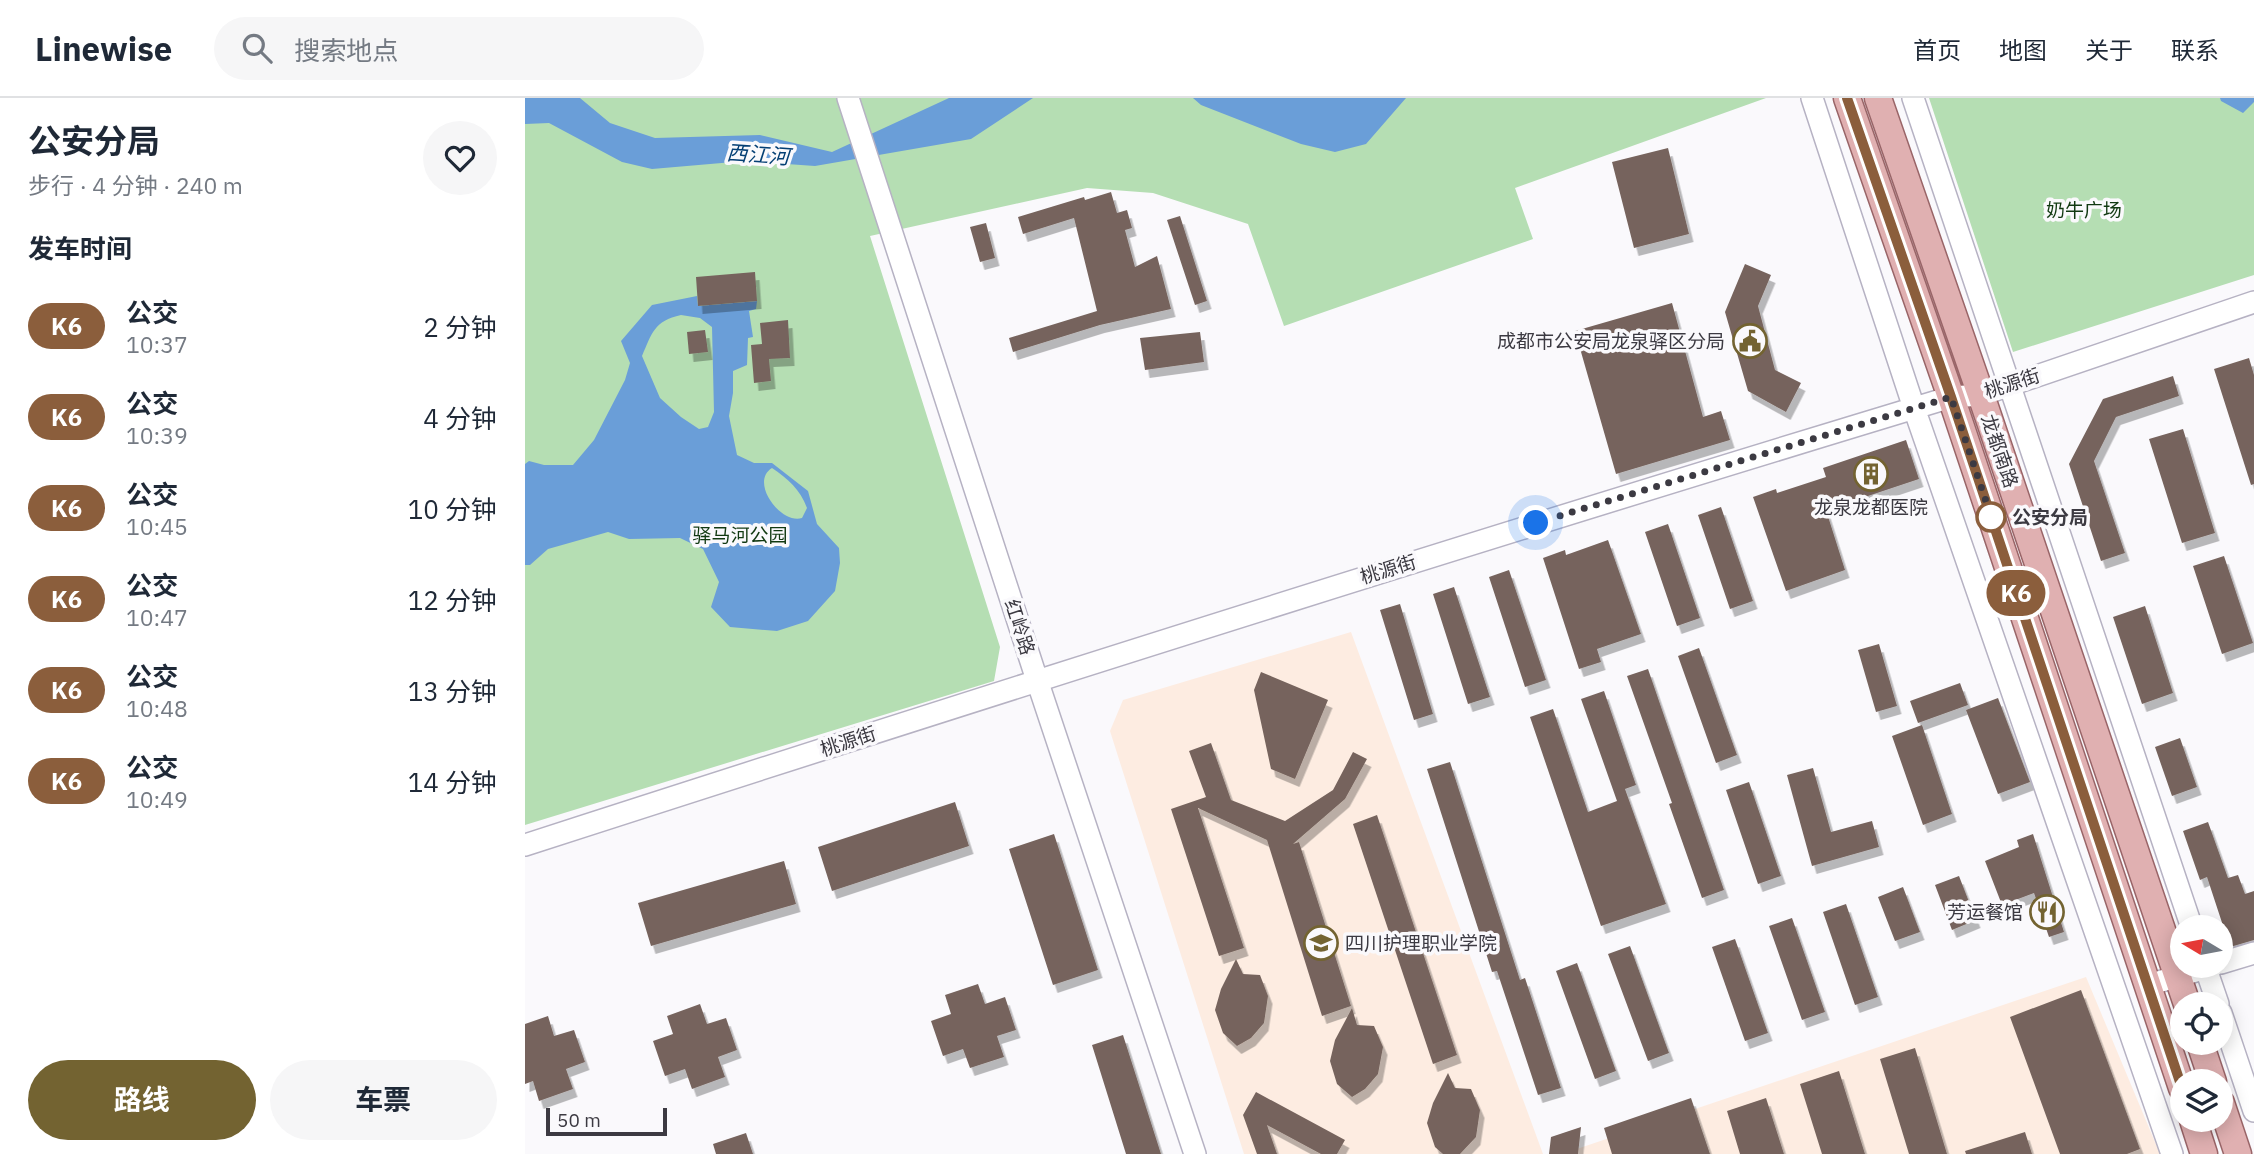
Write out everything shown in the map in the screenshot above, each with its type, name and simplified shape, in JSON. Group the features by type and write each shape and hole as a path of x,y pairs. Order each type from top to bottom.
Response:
{"main road":[{"name":"龙都南路","path":"1847,98 1951,397 2176,1069"},
{"name":"龙都南路","path":"1878,98 2170,953"},
{"path":"2197,1132 2204,1154"},
{"path":"2231,1132 2238,1154"}],"street":[{"name":"红岭路","path":"848,98 1037,680 1195,1154"},
{"path":"1812,98 1914,408 2172,1154"},
{"path":"1913,98 2188,915"},
{"name":"桃源街","path":"525,845 1562,514 1951,397 1981,395 2254,302"},
{"path":"2233,959 2254,953"},
{"path":"2148,985 2174,978"},
{"path":"2233,1049 2254,1111"}],"shaded area":[{"name":"四川护理职业学院","path":"1351,632 1543,1154 1244,1154 1110,731 1123,700"},
{"path":"2086,977 2160,1154 1562,1154"}],"green space":[{"name":"驿马河公园","path":"525,98 1766,98 1515,188 1533,239 1284,326 1248,224 1153,193 1087,188 870,236 1000,647 994,681 525,825"},
{"name":"奶牛广场","path":"1929,98 2254,98 2254,275 2013,352"}],"water":[{"name":"西江河","path":"525,98 580,98 610,123 655,138 760,135 832,152 949,98 1033,98 971,139 815,166 745,161 652,169 622,162 549,123 525,124"},
{"path":"1193,98 1406,98 1366,144 1335,152 1301,144 1201,105"},
{"path":"2220,98 2254,98 2254,102 2243,113"},
{"path":"697,296 698,306 757,301 756,309 749,311 753,337 748,338 747,365 733,371 729,416 737,455 754,463 772,463 808,491 817,524 839,548 840,563 835,591 808,621 777,631 730,627 711,607 719,582 703,549 680,538 629,539 608,532 548,549 530,565 525,565 525,464 529,461 544,465 573,465 594,440 625,380 630,363 621,341 652,305","holes":["681,315 700,318 712,327 714,412 708,427 699,429 660,398 642,356 655,329 665,321","772,468 788,480 801,495 807,508 802,518 785,515 771,501 764,483 766,474"]}],"building":[{"path":"1668,148 1689,234 1634,248 1612,162"},
{"path":"1111,192 1117,213 1127,210 1132,228 1125,230 1135,267 1157,256 1171,309 1100,325 1013,352 1009,338 1097,311 1074,218 1023,234 1018,217 1084,197 1085,200"},
{"path":"1180,216 1207,301 1195,305 1167,220"},
{"path":"986,223 995,258 980,262 970,227"},
{"name":"成都市公安局龙泉驿区分局","path":"1745,264 1771,275 1758,306 1775,370 1801,383 1786,412 1748,391 1725,312"},
{"path":"755,272 757,301 698,306 696,277"},
{"path":"1672,303 1703,417 1721,411 1730,440 1616,474 1575,331"},
{"path":"788,320 790,358 769,359 771,381 754,383 751,345 762,344 760,323"},
{"path":"705,330 708,352 689,354 687,332"},
{"path":"1200,332 1204,362 1145,370 1140,338"},
{"path":"2249,358 2254,375 2254,484 2251,485 2214,369"},
{"path":"2173,376 2179,396 2116,417 2094,461 2125,553 2101,561 2069,464 2103,399"},
{"path":"2183,429 2215,533 2182,543 2149,439"},
{"path":"1906,440 1919,479 1826,510 1845,570 1786,591 1753,497 1776,489 1777,493 1826,477 1823,468"},
{"path":"1721,507 1753,601 1730,609 1698,515"},
{"path":"1668,524 1700,618 1677,626 1645,532"},
{"path":"1608,540 1641,634 1597,649 1601,662 1579,669 1543,558 1565,550 1566,555"},
{"path":"2224,556 2253,643 2222,654 2193,566"},
{"path":"1509,570 1546,680 1525,687 1489,577"},
{"path":"1454,587 1490,697 1468,704 1433,594"},
{"path":"1400,604 1433,714 1414,720 1380,610"},
{"path":"2145,606 2173,693 2142,704 2113,617"},
{"path":"1879,644 1897,706 1876,712 1858,650"},
{"path":"1699,648 1737,755 1716,763 1678,656"},
{"path":"1648,669 1724,890 1702,898 1627,676"},
{"path":"1261,672 1328,700 1295,779 1271,769 1254,690"},
{"path":"1960,683 1968,705 1918,723 1910,701"},
{"path":"1604,691 1636,785 1625,789 1666,904 1601,926 1530,717 1553,709 1588,812 1617,801 1581,699"},
{"path":"1998,698 2030,782 1998,794 1966,710"},
{"path":"1922,725 1952,814 1923,825 1892,736"},
{"path":"2180,738 2197,787 2172,796 2155,747"},
{"path":"1211,743 1231,800 1285,821 1333,790 1353,752 1367,759 1345,799 1293,844 1299,842 1351,1006 1322,1016 1267,840 1198,808 1244,948 1219,956 1171,809 1206,797 1189,751"},
{"path":"1450,762 1520,980 1525,978 1561,1088 1538,1095 1497,971 1492,972 1427,769"},
{"path":"1813,768 1831,832 1872,821 1879,847 1812,866 1787,775"},
{"path":"1749,782 1781,876 1758,884 1726,790"},
{"path":"955,802 969,846 832,891 818,847"},
{"path":"1377,815 1457,1055 1433,1064 1353,824"},
{"path":"2208,822 2228,878 2238,875 2245,894 2254,891 2254,940 2233,946 2233,915 2219,915 2207,877 2200,880 2183,831"},
{"path":"1054,834 1098,970 1053,985 1009,849"},
{"path":"2033,834 2064,932 2049,937 2034,893 2002,905 1985,861 2019,847 2017,840"},
{"path":"784,861 796,904 651,946 638,903"},
{"path":"1959,876 1976,920 1952,930 1935,885"},
{"path":"1903,887 1920,932 1895,941 1878,897"},
{"path":"1846,904 1878,997 1855,1005 1823,912"},
{"path":"1792,918 1825,1012 1802,1020 1769,926"},
{"path":"1735,939 1768,1033 1745,1041 1712,947"},
{"path":"1630,946 1669,1053 1648,1061 1608,954"},
{"path":"1236,959 1243,974 1260,975 1268,996 1264,1023 1251,1038 1237,1046 1223,1033 1215,1010 1221,989"},
{"path":"1577,963 1616,1071 1595,1079 1556,971"},
{"path":"978,984 985,1004 1005,997 1016,1030 997,1036 1004,1057 970,1068 963,1049 943,1056 931,1021 951,1014 945,995"},
{"path":"2081,990 2140,1149 2127,1154 2060,1154 2010,1017"},
{"path":"700,1004 707,1024 726,1018 737,1050 718,1057 725,1077 692,1089 685,1069 665,1076 653,1041 673,1034 667,1016"},
{"path":"1352,1008 1357,1025 1374,1026 1383,1047 1378,1074 1365,1089 1352,1097 1337,1084 1330,1061 1335,1040"},
{"path":"548,1016 554,1036 574,1030 585,1062 566,1069 573,1089 539,1101 533,1081 525,1084 525,1024"},
{"path":"1123,1035 1161,1154 1126,1154 1092,1045"},
{"path":"1915,1048 1947,1154 1909,1154 1880,1059"},
{"path":"1839,1071 1865,1154 1822,1154 1800,1084"},
{"path":"1448,1073 1455,1088 1471,1089 1480,1110 1476,1137 1460,1154 1443,1154 1435,1147 1427,1123 1433,1103"},
{"path":"1256,1092 1345,1140 1337,1154 1321,1154 1267,1125 1277,1154 1257,1154 1243,1115"},
{"path":"1691,1098 1710,1154 1612,1154 1604,1128"},
{"path":"1766,1098 1784,1154 1740,1154 1727,1111"},
{"path":"1581,1127 1578,1154 1549,1154 1551,1137"},
{"path":"2025,1132 2032,1154 1966,1154 1965,1151"},
{"path":"746,1133 753,1154 716,1154 713,1144"}],"bus line":[{"name":"K6","path":"1847,98 1951,397 2176,1069"}],"place":[{"name":"成都市公安局龙泉驿区分局","path":"1750,341"},
{"name":"龙泉龙都医院","path":"1871,474"},
{"name":"公安分局","path":"1991,517"},
{"name":"芳运餐馆","path":"2047,912"},
{"name":"四川护理职业学院","path":"1321,943"}],"route":[{"path":"1536,523 1951,397 1994,525 1991,517"}]}
